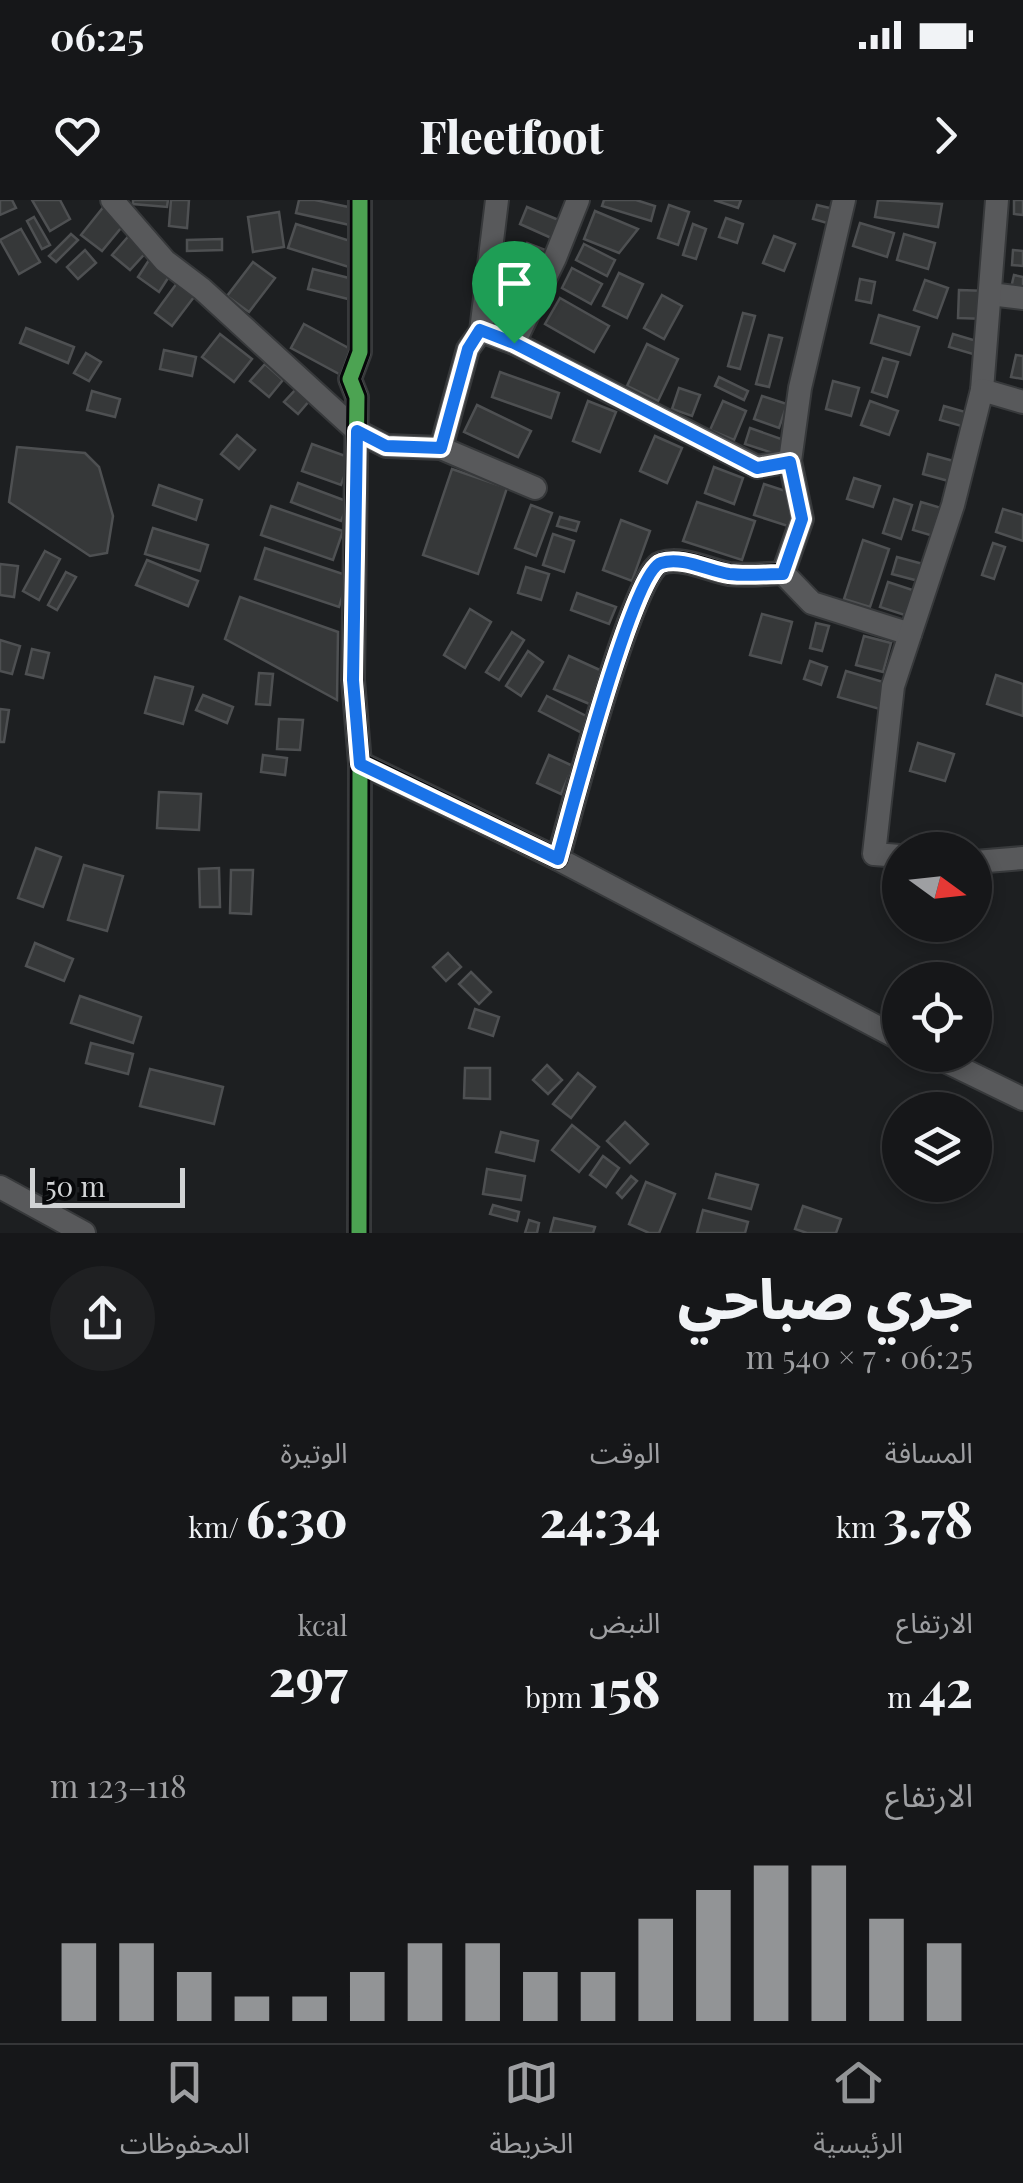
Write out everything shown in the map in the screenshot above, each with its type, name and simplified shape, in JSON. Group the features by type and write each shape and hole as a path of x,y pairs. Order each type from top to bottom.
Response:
{"street":[{"path":"112,200 165,261 202,289 357,431 386,446 441,448 535,488"},
{"path":"359,1233 360,764 353,680 357,431 356,397 350,379 360,352 360,200"},
{"path":"441,448 468,349 480,330 497,200"},
{"path":"514,343 578,200"},
{"path":"783,574 802,519 790,462 800,388 844,200"},
{"path":"882,855 874,854 893,686 952,505 982,390 996,200"},
{"path":"990,294 1023,298"},
{"path":"480,330 514,343 757,468 790,462"},
{"path":"982,390 1023,402"},
{"path":"558,859 614,661 640,592 661,562 732,574 783,574 812,604 910,634"},
{"path":"360,764 558,859 882,1029"},
{"path":"992,861 1023,858"},
{"path":"967,1072 1023,1100"},
{"path":"0,1187 84,1233"}],"building":[{"path":"0,200 12,200 16,208 0,215"},
{"path":"32,200 60,200 70,219 50,231"},
{"path":"133,200 168,200 167,207 133,204"},
{"path":"171,200 189,200 187,228 169,226"},
{"path":"299,200 358,209 354,226 296,213"},
{"path":"604,200 636,200 655,206 651,221 602,206"},
{"path":"714,200 741,200 738,208"},
{"path":"878,200 942,204 938,227 875,217"},
{"path":"1014,200 1023,200 1023,215 1014,214"},
{"path":"105,205 126,222 102,251 81,235"},
{"path":"669,205 689,212 678,245 658,238"},
{"path":"817,205 838,210 834,225 813,219"},
{"path":"527,207 566,223 558,241 520,224"},
{"path":"595,211 638,229 619,253 584,239"},
{"path":"279,212 284,247 253,252 248,217"},
{"path":"34,217 50,245 42,249 27,221"},
{"path":"726,218 743,224 737,243 719,237"},
{"path":"860,223 894,233 887,257 853,246"},
{"path":"296,224 360,244 352,268 288,248"},
{"path":"693,224 706,229 696,259 683,255"},
{"path":"21,229 40,262 19,274 0,240"},
{"path":"133,231 151,247 130,270 112,255"},
{"path":"71,234 78,240 56,262 49,256"},
{"path":"904,234 935,243 928,269 897,260"},
{"path":"774,236 795,244 784,271 763,263"},
{"path":"222,239 222,250 187,251 187,240"},
{"path":"527,243 558,255 548,278 517,266"},
{"path":"584,244 615,260 607,276 576,260"},
{"path":"85,250 96,263 78,279 67,267"},
{"path":"1013,250 1023,251 1023,266 1012,265"},
{"path":"149,260 170,275 159,292 138,277"},
{"path":"253,262 275,278 249,312 227,296"},
{"path":"572,268 602,284 591,304 562,288"},
{"path":"313,269 361,281 356,301 308,289"},
{"path":"619,273 643,284 627,318 603,306"},
{"path":"1014,275 1023,277 1023,291 1011,288"},
{"path":"860,279 875,282 871,303 856,300"},
{"path":"925,280 948,288 937,318 914,310"},
{"path":"177,283 194,297 172,326 155,313"},
{"path":"505,290 530,302 525,312 500,300"},
{"path":"959,290 988,291 987,319 958,318"},
{"path":"662,295 682,306 664,339 644,328"},
{"path":"560,298 609,326 594,352 545,324"},
{"path":"498,312 525,323 520,335 493,324"},
{"path":"743,313 755,316 740,369 728,366"},
{"path":"879,315 919,327 910,355 871,343"},
{"path":"304,324 367,358 354,382 291,348"},
{"path":"26,328 74,347 68,363 20,343"},
{"path":"220,334 252,359 234,382 202,357"},
{"path":"953,334 987,344 983,357 949,347"},
{"path":"769,335 782,338 769,387 756,384"},
{"path":"647,344 678,359 658,401 627,386"},
{"path":"164,350 196,357 192,376 160,369"},
{"path":"86,353 101,362 89,381 74,373"},
{"path":"1016,355 1023,356 1023,379 1011,377"},
{"path":"883,358 898,362 887,397 872,392"},
{"path":"265,364 283,380 269,397 250,381"},
{"path":"500,372 559,393 551,418 492,397"},
{"path":"719,377 748,391 744,400 715,386"},
{"path":"833,381 859,388 851,416 826,409"},
{"path":"297,388 310,400 298,414 284,402"},
{"path":"679,388 700,395 692,416 672,409"},
{"path":"92,391 120,399 115,417 87,410"},
{"path":"762,396 787,404 779,428 754,419"},
{"path":"588,401 616,412 600,452 573,441"},
{"path":"723,401 746,411 734,440 710,430"},
{"path":"870,401 898,411 889,435 861,425"},
{"path":"477,405 531,431 518,457 464,432"},
{"path":"944,406 969,413 965,427 940,420"},
{"path":"750,428 784,440 779,455 745,444"},
{"path":"237,435 255,450 239,469 221,454"},
{"path":"655,436 682,448 667,483 640,471"},
{"path":"312,444 351,458 341,485 302,471"},
{"path":"17,447 85,453 99,467 113,516 107,553 90,556 9,502"},
{"path":"928,454 968,465 963,485 923,474"},
{"path":"714,467 743,478 734,504 705,493"},
{"path":"452,469 507,488 478,574 423,555"},
{"path":"854,478 880,486 873,507 847,499"},
{"path":"298,483 349,502 341,521 291,502"},
{"path":"764,484 804,497 794,528 754,515"},
{"path":"159,485 202,500 196,520 153,505"},
{"path":"894,499 912,505 901,539 883,533"},
{"path":"697,502 755,521 742,560 683,541"},
{"path":"921,502 948,510 940,538 913,530"},
{"path":"531,505 552,513 536,556 515,548"},
{"path":"271,506 343,531 333,560 261,535"},
{"path":"1003,509 1023,515 1023,541 996,532"},
{"path":"560,517 579,522 576,531 557,526"},
{"path":"621,520 650,531 632,581 603,570"},
{"path":"153,528 208,545 200,571 145,554"},
{"path":"553,534 574,541 564,572 543,565"},
{"path":"863,540 889,549 870,607 844,599"},
{"path":"993,543 1005,547 994,579 982,575"},
{"path":"265,548 349,576 339,607 255,579"},
{"path":"45,551 60,559 39,600 23,591"},
{"path":"897,557 934,567 930,584 892,574"},
{"path":"147,560 198,581 188,606 136,585"},
{"path":"0,564 18,566 14,597 0,595"},
{"path":"526,567 549,574 541,600 518,593"},
{"path":"66,572 76,577 57,610 48,605"},
{"path":"888,582 931,596 923,621 880,607"},
{"path":"577,593 616,607 609,624 571,610"},
{"path":"240,597 338,632 337,700 225,639"},
{"path":"470,609 491,622 465,668 444,655"},
{"path":"762,614 792,622 781,663 750,655"},
{"path":"816,623 829,626 822,651 810,648"},
{"path":"512,632 524,640 499,680 486,672"},
{"path":"864,636 891,643 883,672 856,665"},
{"path":"0,640 20,646 12,674 0,671"},
{"path":"32,649 49,653 43,678 26,674"},
{"path":"528,651 543,662 521,696 506,686"},
{"path":"569,656 613,676 599,708 554,689"},
{"path":"810,661 827,667 821,685 804,679"},
{"path":"846,671 890,684 883,710 838,697"},
{"path":"259,673 273,674 270,705 256,704"},
{"path":"996,675 1023,684 1023,716 987,704"},
{"path":"155,677 193,687 183,724 145,713"},
{"path":"203,695 233,707 227,723 196,710"},
{"path":"547,696 594,720 586,735 539,711"},
{"path":"0,709 9,710 4,742 0,742"},
{"path":"279,719 303,720 300,750 277,749"},
{"path":"918,743 954,754 945,781 910,771"},
{"path":"263,755 287,758 285,775 261,772"},
{"path":"549,755 573,766 561,794 537,783"},
{"path":"159,792 201,794 199,830 157,828"},
{"path":"36,848 61,857 43,907 18,898"},
{"path":"84,865 123,876 107,931 68,920"},
{"path":"219,868 220,907 200,907 199,869"},
{"path":"231,870 253,870 251,914 230,913"},
{"path":"35,943 73,959 64,981 26,966"},
{"path":"448,953 461,967 446,981 433,967"},
{"path":"471,972 491,992 479,1004 459,984"},
{"path":"80,996 141,1017 133,1043 71,1023"},
{"path":"475,1009 499,1017 493,1036 469,1028"},
{"path":"91,1043 133,1054 128,1074 86,1063"},
{"path":"547,1065 562,1080 548,1094 533,1080"},
{"path":"465,1068 490,1068 490,1099 464,1098"},
{"path":"150,1069 223,1087 214,1124 140,1106"},
{"path":"578,1073 595,1087 571,1118 553,1104"},
{"path":"625,1122 648,1144 630,1163 607,1141"},
{"path":"572,1125 599,1147 579,1172 552,1150"},
{"path":"501,1132 538,1141 534,1161 496,1152"},
{"path":"603,1156 619,1168 606,1187 590,1175"},
{"path":"487,1169 525,1176 521,1200 483,1194"},
{"path":"716,1174 758,1185 751,1209 709,1198"},
{"path":"631,1176 637,1181 622,1198 617,1193"},
{"path":"646,1182 675,1194 659,1233 629,1224"},
{"path":"493,1205 519,1212 517,1221 490,1214"},
{"path":"803,1206 841,1219 836,1233 795,1229"},
{"path":"703,1210 748,1222 745,1233 697,1233"},
{"path":"554,1218 595,1227 593,1233 550,1233"},
{"path":"529,1220 539,1223 537,1233 525,1233"}],"cycle path":[{"path":"359,1233 360,763 353,680 357,397 350,379 360,352 360,200"},
{"path":"360,763 558,859 619,650 649,576 661,563 669,561 729,574 783,573"}],"route":[{"path":"480,330 514,343 757,468 790,462 802,519 783,574 732,574 684,563 661,562 655,566 640,592 614,661 558,859 360,764 353,680 357,431 386,446 441,448 468,349 480,330"}]}
